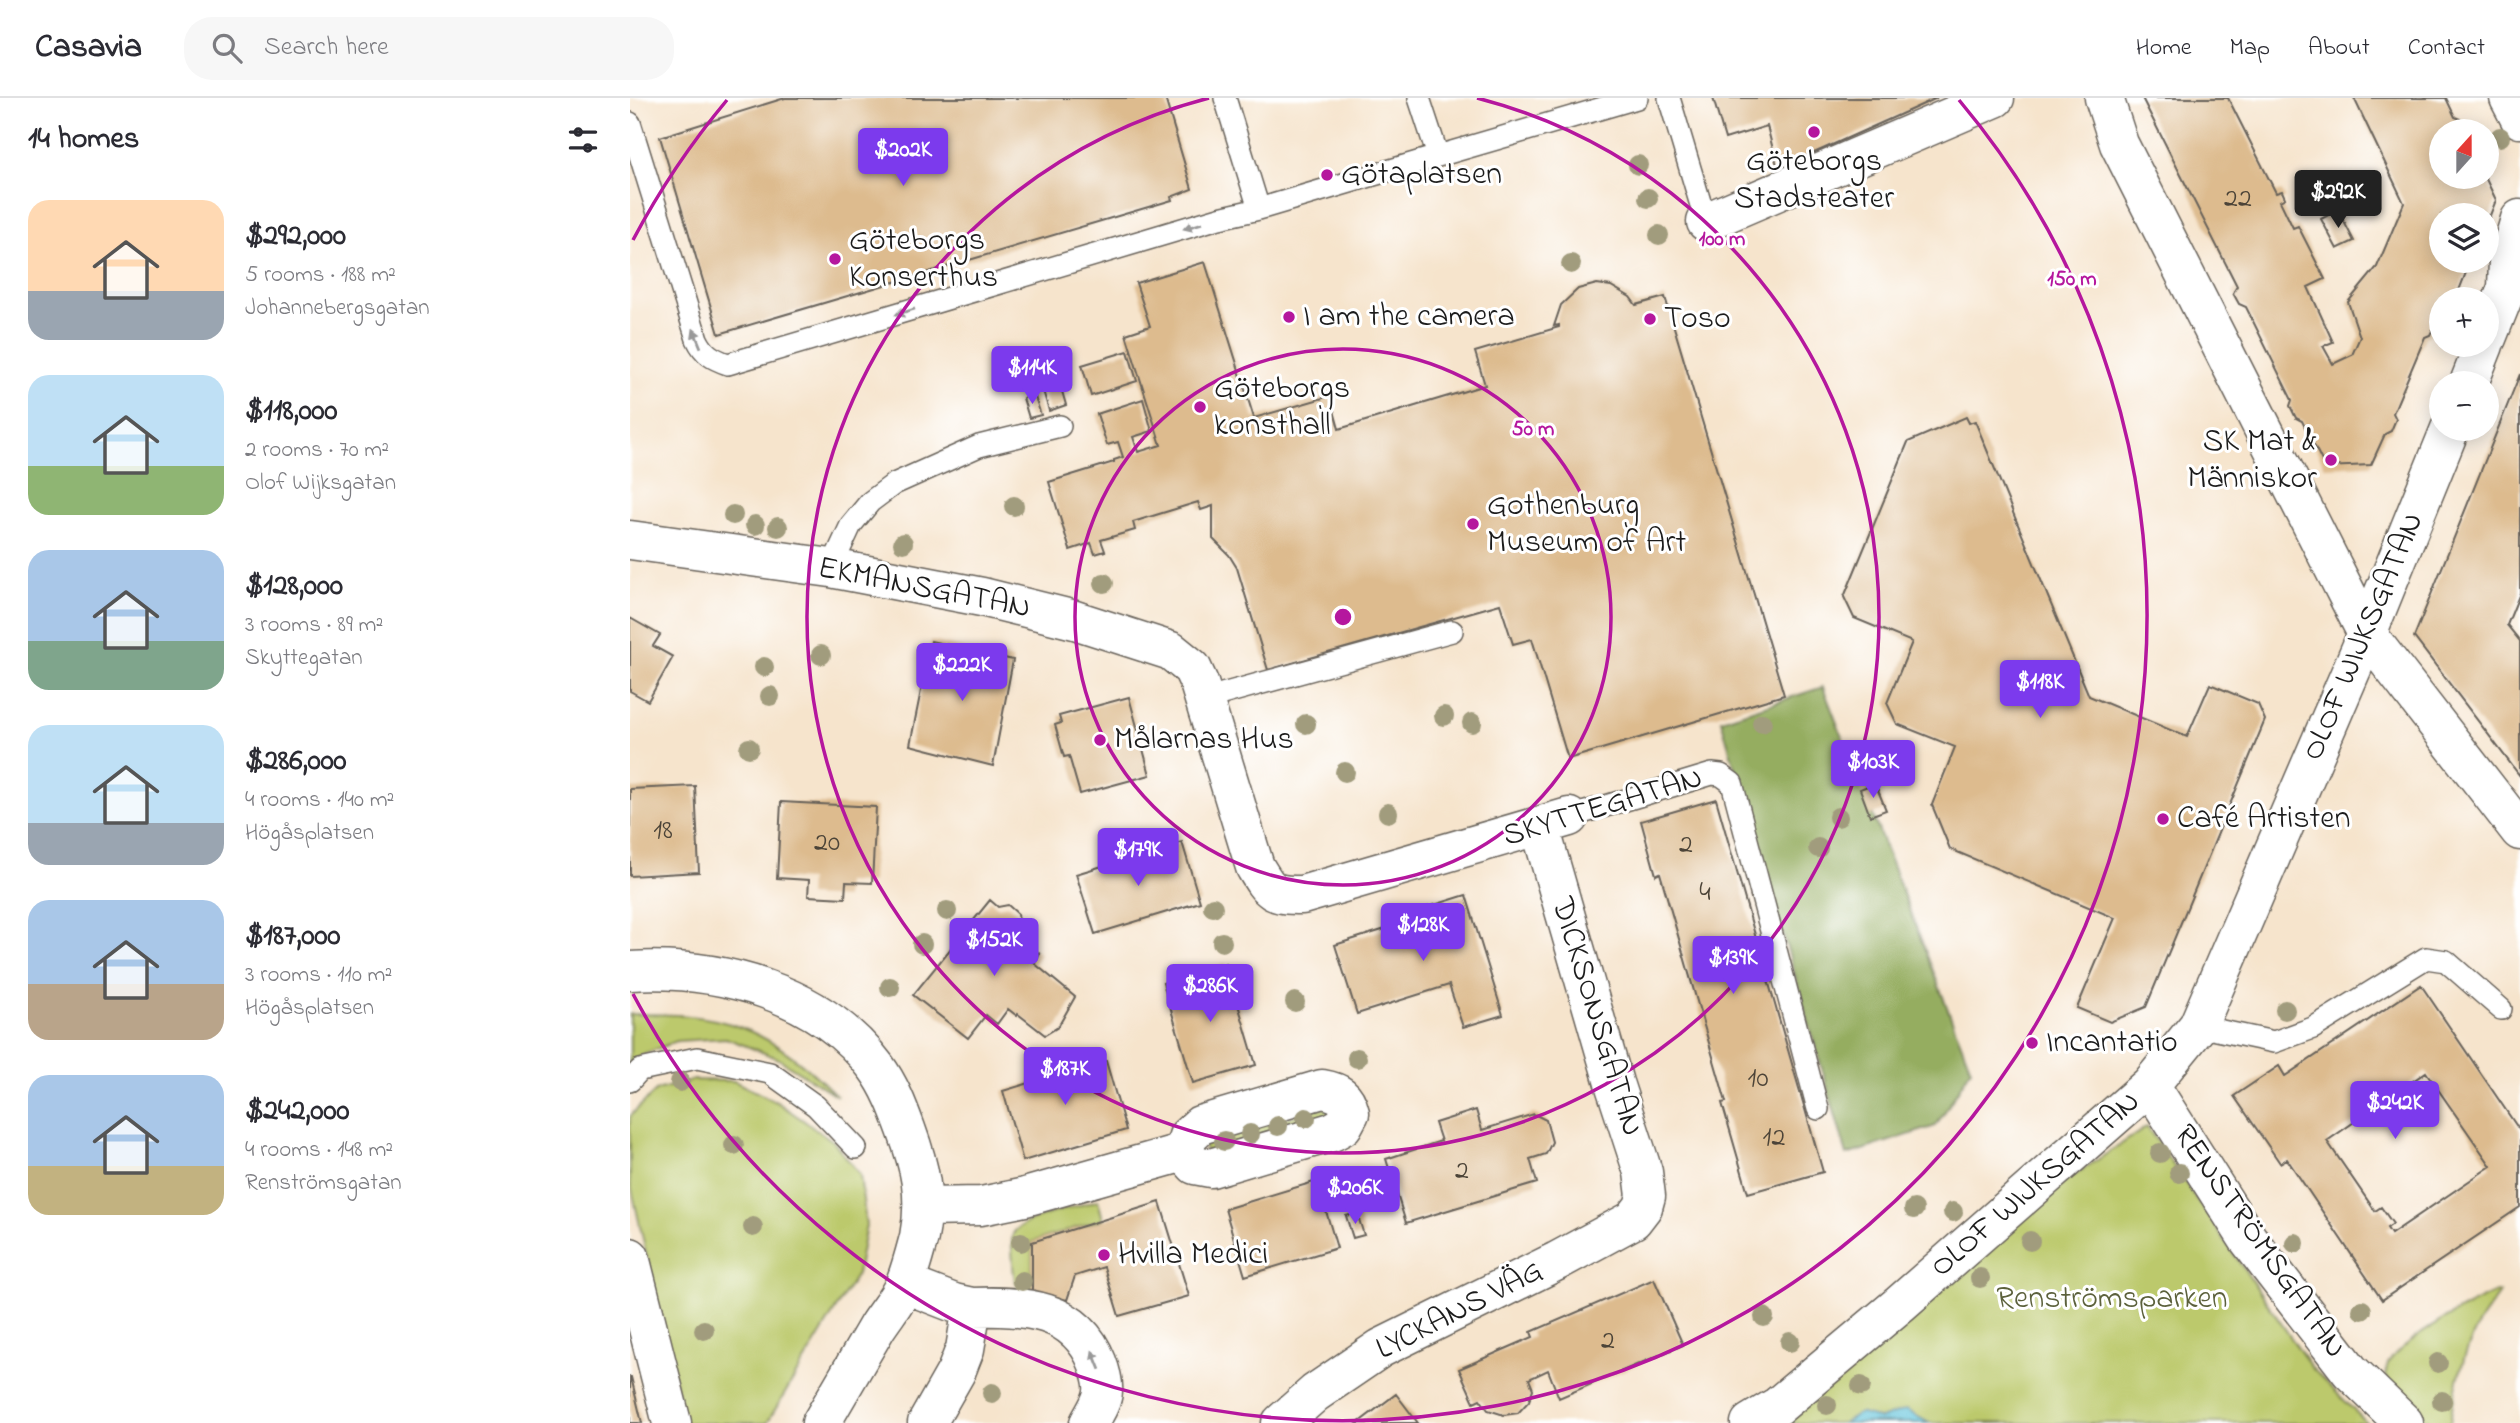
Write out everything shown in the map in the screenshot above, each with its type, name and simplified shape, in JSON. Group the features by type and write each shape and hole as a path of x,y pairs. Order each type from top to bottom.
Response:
{"street":[{"path":"1706,222 1995,98"},
{"path":"2104,98 2119,144 2367,634 2520,831"},
{"path":"2509,98 2520,120"},
{"path":"2499,313 2514,281 2508,260 2520,219"},
{"name":"OLOF WIJKSGATAN","path":"1750,1423 1778,1406 1900,1304 2150,1085 2198,1026 2367,634 2445,441"},
{"name":"EKMANSGATAN","path":"630,540 831,568 982,597 1075,620 1148,642 1180,656 1192,668 1202,691 1255,867 1268,889"},
{"name":"SKYTTEGATAN","path":"1268,889 1284,895 1302,895 1554,822"},
{"name":"DICKSONSGATAN","path":"1554,822 1614,1083 1643,1172 1646,1196 1643,1207"},
{"path":"630,971 654,969 704,973 747,982 785,996 843,1033 876,1066 898,1105 914,1150 923,1187 924,1207 918,1239 905,1284 821,1423"},
{"name":"RENSTRÖMSGATAN","path":"2150,1085 2248,1239 2350,1371 2404,1423"},
{"path":"924,1207 981,1206 1014,1200 1184,1152"},
{"name":"LYCKANS VÄG","path":"1281,1423 1315,1393 1381,1348 1557,1261 1633,1220 1643,1207"},
{"path":"630,1257 672,1423"},
{"path":"905,1284 972,1307 1035,1311 1063,1319 1078,1330 1093,1351 1105,1392 1089,1423"},
{"path":"927,1423 956,1372 965,1349 972,1307"}],"lane":[{"path":"1225,98 1259,209"},
{"path":"1419,98 1438,156"},
{"path":"630,123 697,339 703,351 714,360 729,364 1219,218 1259,209 1637,98"},
{"path":"1669,98 1706,222"},
{"path":"831,568 851,525 870,502 894,484 979,446 1060,426"},
{"path":"1202,691 1452,631"},
{"name":"SKYTTEGATAN","path":"1554,822 1712,774 1721,775 1732,783 1818,1109"},
{"path":"2198,1026 2274,1042 2313,1028 2426,958 2446,961 2501,1009"},
{"path":"630,1082 640,1070 697,1058 770,1073 816,1106 856,1148"}],"green space":[{"path":"1823,687 1971,1069 1936,1126 1847,1155 1721,720"},
{"path":"630,1014 701,1017 742,1028 793,1057 837,1096 777,1058 726,1038 677,1041 641,1055 630,1065"},
{"path":"692,1080 734,1081 777,1102 833,1141 860,1175 866,1225 857,1274 767,1423 684,1423 630,1181 630,1117 657,1090"},
{"path":"1319,1108 1330,1108 1330,1115 1208,1152 1202,1144"},
{"name":"Renströmsparken","path":"2147,1127 2311,1367 2367,1423 1771,1423 2043,1196"},
{"path":"1098,1200 1103,1219 1032,1242 1032,1293 1019,1287 1014,1277 1012,1245 1013,1234 1018,1228 1052,1213"},
{"path":"2496,1292 2500,1293 2480,1321 2468,1348 2450,1423 2430,1423 2405,1401 2388,1381 2386,1375 2389,1362 2425,1331"}],"water":[{"path":"1906,1410 1929,1423 1843,1423 1859,1413 1880,1419"}],"building":[{"name":"Göteborgs Konserthus","path":"785,98 1165,98 1192,189 1171,197 1172,200 719,334 660,137"},
{"name":"Göteborgs Stadsteater","path":"1713,98 1937,98 1778,169 1767,126 1725,139"},
{"path":"2142,98 2228,98 2276,193 2282,191 2285,198 2280,201 2293,228 2298,226 2325,279 2308,287 2333,342 2323,346 2333,364 2352,355 2360,337 2348,302 2377,267 2404,203 2354,98 2446,98 2455,117 2460,119 2429,119 2429,189 2491,189 2496,200 2495,203 2429,203 2429,273 2466,273 2460,287 2429,287 2429,335 2425,337 2393,413 2396,419 2391,431 2385,434 2371,465 2325,467 2302,421 2296,418 2290,406 2292,400 2246,307 2239,304 2233,293 2237,286"},
{"path":"2338,210 2354,241 2337,249 2321,219"},
{"name":"Gothenburg Museum of Art","path":"1205,262 1254,418 1330,396 1339,429 1485,385 1475,352 1559,327 1554,326 1561,305 1578,289 1597,284 1611,286 1630,297 1636,305 1665,297 1784,695 1568,759 1532,639 1513,644 1500,604 1268,670 1237,568 1229,555 1213,539 1213,506 1201,510 1198,502 1133,522 1135,530 1101,540 1105,551 1095,554 1091,543 1070,550 1049,482 1123,457 1118,442 1107,445 1097,414 1143,399 1152,431 1133,437 1138,452 1161,445 1126,334 1150,326 1136,283"},
{"path":"1128,351 1137,381 1091,396 1082,365"},
{"path":"2520,374 2520,593 2507,625 2520,641 2520,776 2414,637 2493,441 2499,441 2499,426"},
{"path":"1059,381 1066,405 1049,411 1042,387"},
{"path":"1034,394 1041,415 1029,418 1023,398"},
{"path":"1966,417 1969,423 1975,421 2089,696 2187,737 2210,684 2258,704 2265,720 2146,1007 2110,1022 2077,1008 2115,918 1950,849 1932,805 1955,747 1897,724 1887,703 1912,642 1854,618 1844,597 1908,442"},
{"path":"630,618 660,635 653,646 673,657 648,701 630,691"},
{"path":"931,641 1013,660 993,766 910,745"},
{"name":"Målarnas Hus","path":"1129,697 1150,775 1080,794 1069,756 1064,757 1055,725 1061,723 1059,716"},
{"path":"1875,783 1886,810 1870,816 1860,789"},
{"path":"695,786 699,872 630,876 630,789"},
{"path":"1716,799 1823,1172 1748,1193 1722,1103 1726,1102 1660,873 1656,875 1641,821"},
{"path":"781,802 876,807 872,883 846,882 845,898 808,896 809,880 777,878"},
{"path":"1182,842 1200,902 1095,934 1076,874"},
{"path":"1466,895 1503,1015 1463,1027 1449,985 1357,1014 1335,945 1417,919 1415,911"},
{"path":"990,900 998,907 1008,905 1018,914 1019,922 1027,929 1020,939 1040,954 1034,963 1075,997 1058,1027 1045,1035 1008,1009 997,1024 986,1015 968,1038 913,995"},
{"path":"1226,964 1256,1065 1193,1083 1163,983"},
{"path":"2421,985 2520,1131 2520,1207 2382,1300 2287,1159 2280,1163 2234,1096 2279,1066 2285,1076","holes":["2426,1072 2491,1166 2391,1234 2387,1228 2393,1224 2381,1207 2375,1211 2327,1141"]},
{"path":"1100,1051 1103,1061 1106,1061 1126,1130 1023,1161 1003,1091 1049,1077 1046,1067"},
{"path":"1476,1110 1482,1130 1534,1114 1546,1120 1552,1142 1546,1154 1530,1159 1537,1183 1406,1223 1386,1159 1441,1141 1435,1123"},
{"path":"1317,1181 1337,1248 1245,1276 1225,1209"},
{"name":"Hvilla Medici","path":"1160,1202 1189,1296 1119,1316 1104,1267 1075,1276 1067,1300 1032,1293 1032,1242"},
{"path":"1357,1213 1364,1235 1353,1238 1346,1216"},
{"path":"1654,1279 1683,1345 1559,1398 1548,1370 1529,1379 1533,1389 1529,1401 1518,1413 1504,1415 1488,1410 1480,1399 1474,1402 1459,1369 1533,1337 1531,1332"},
{"path":"631,1377 642,1423 630,1423"},
{"path":"1396,1394 1418,1423 1358,1423"}],"place":[{"name":"Göteborgs Stadsteater","path":"1814,132"},
{"name":"Götaplatsen","path":"1327,175"},
{"name":"Göteborgs Konserthus","path":"835,259"},
{"name":"I am the camera","path":"1289,317"},
{"name":"Toso","path":"1650,319"},
{"name":"Göteborgs konsthall","path":"1200,407"},
{"name":"SK Mat & Människor","path":"2331,460"},
{"name":"Gothenburg Museum of Art","path":"1473,524"},
{"name":"Målarnas Hus","path":"1100,740"},
{"name":"Café Artisten","path":"2163,819"},
{"name":"Incantatio","path":"2032,1043"},
{"name":"Hvilla Medici","path":"1104,1255"}]}
